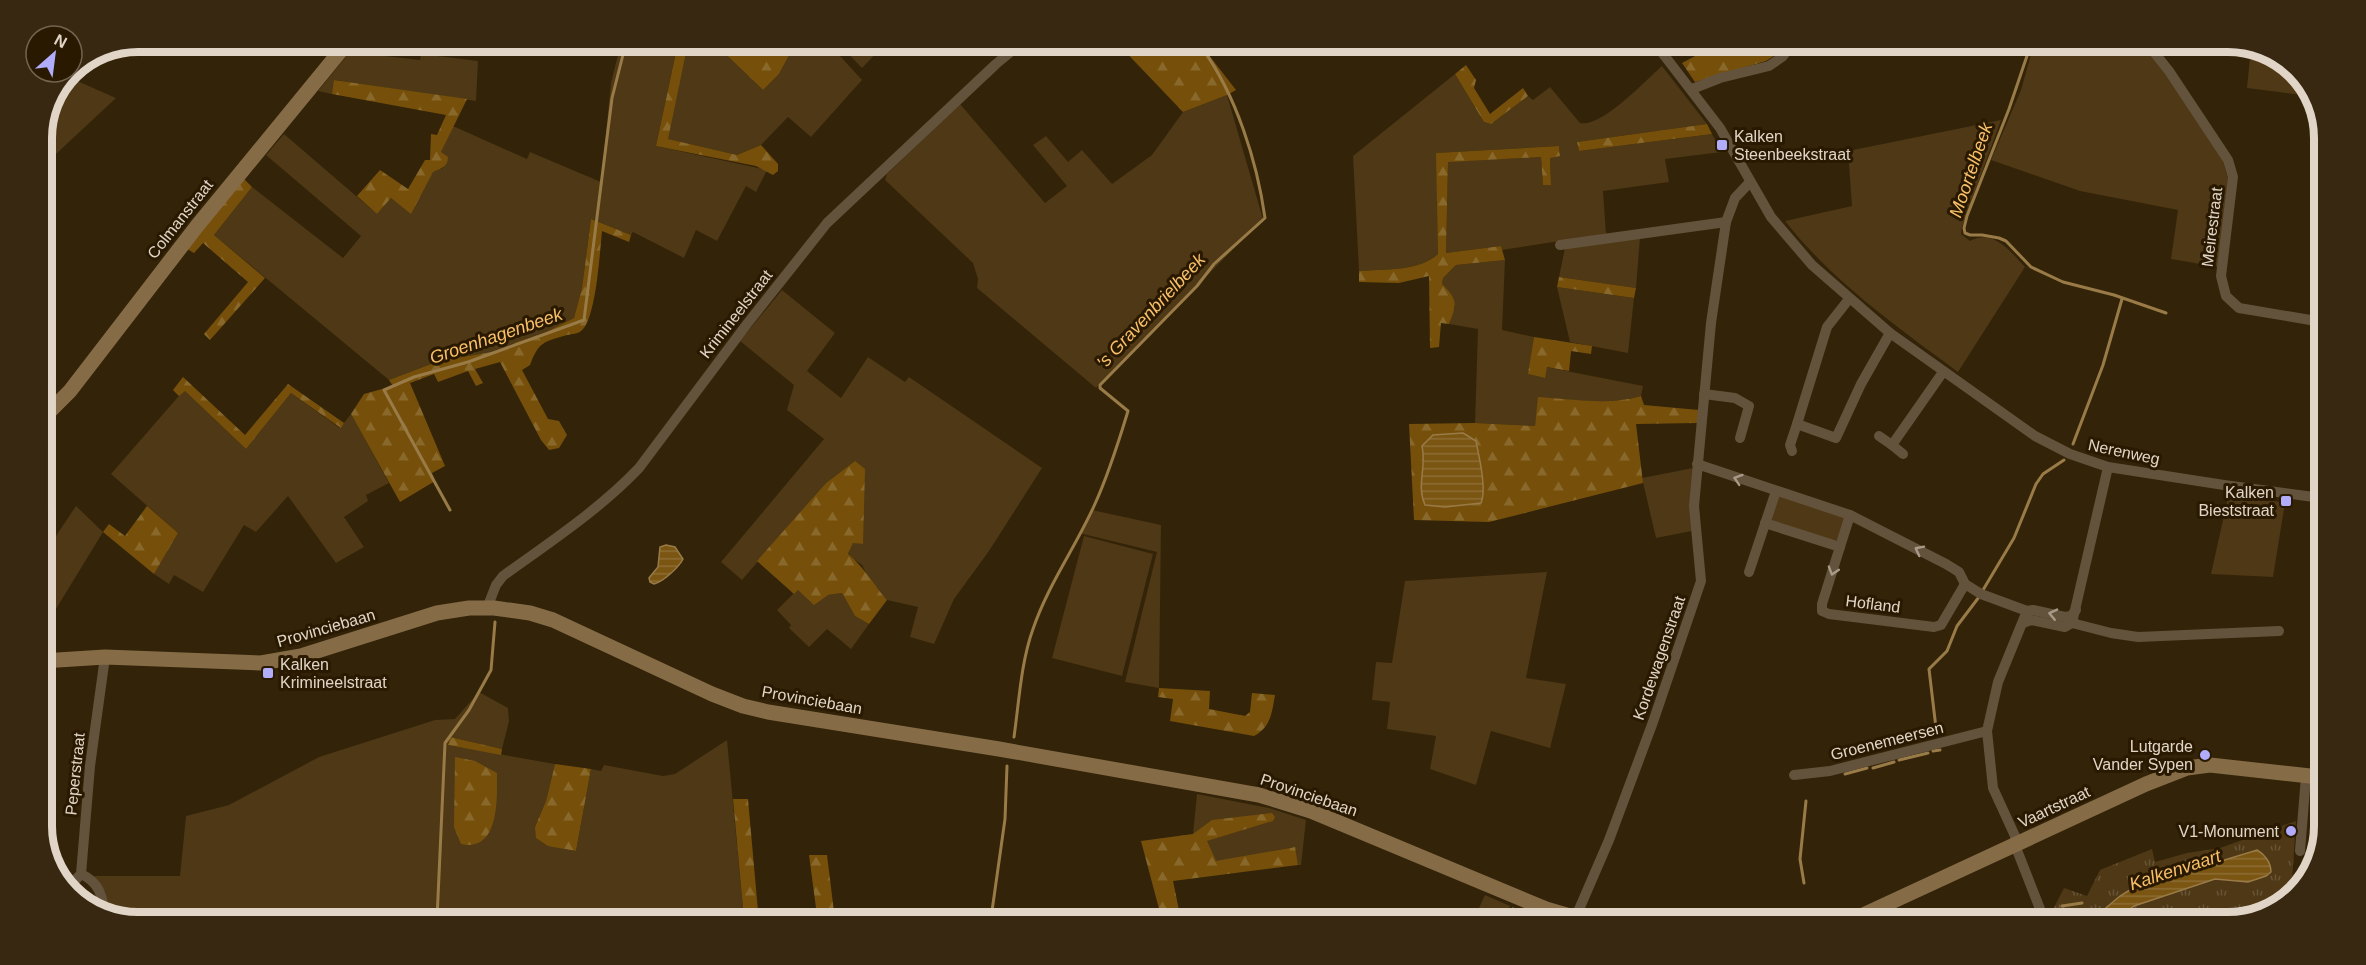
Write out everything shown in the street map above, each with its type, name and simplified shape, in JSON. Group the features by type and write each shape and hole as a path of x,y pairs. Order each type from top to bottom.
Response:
{"main road":[{"name":"Colmanstraat","path":"52,408 70,391 196,226 338,53"},
{"name":"Provinciebaan","path":"53,660 105,657 261,663 301,657 437,613 487,608 530,613 553,620 712,694 743,706 1213,786 1288,803 1554,912"},
{"name":"Vaartstraat","path":"1870,912 2146,784 2187,768 2210,765 2314,774"}],"street":[{"name":"Krimineelstraat","path":"487,608 496,585 503,576 576,524 620,489 639,468 747,324 827,223 1009,53"},
{"name":"Nerenweg","path":"1664,53 1720,128 1771,217 1812,264 1890,333 2035,436 2070,454 2108,466 2314,497"},
{"path":"1692,89 1720,78 1769,66 1785,53"},
{"name":"Meirestraat","path":"2155,53 2228,160 2233,177 2221,276 2226,296 2239,308 2313,321"},
{"name":"Kordewagenstraat","path":"1582,912 1653,722 1701,581 1694,506 1711,323 1726,222 1735,198 1750,182"},
{"path":"1560,245 1726,222"},
{"path":"1792,451 1790,445 1827,327 1850,299"},
{"path":"1797,424 1836,438 1890,333"},
{"path":"1892,445 1943,372"},
{"path":"1704,394 1735,398 1749,406 1740,438"},
{"path":"1879,436 1903,454"},
{"path":"1697,464 1850,515 1946,564 1959,572 1965,584 1981,594 2027,611 2033,610 2064,617 2076,610"},
{"path":"2023,623 2031,620 2065,627 2072,623 2108,466"},
{"path":"1749,572 1776,490"},
{"name":"Hofland","path":"1850,515 1822,604 1822,611 1828,614 1934,627 1941,625 1965,584"},
{"path":"1765,523 1840,547"},
{"path":"2027,611 1998,682 1987,731 1993,788 2015,836 2015,845 2041,912"},
{"path":"2072,623 2138,637 2280,631"},
{"name":"Peperstraat","path":"81,874 90,766 105,657"},
{"name":"Groenemeersen","path":"1794,775 1830,771 1987,731"},
{"path":"2300,851 2314,779"},
{"path":"73,882 81,874 99,888 103,905"}],"green space":[{"path":"349,53 420,60 421,54 478,61 476,101 335,80 332,94 318,91"},
{"path":"618,53 676,53 656,146 767,170 756,192 746,186 717,241 696,230 684,258 633,232 631,235 591,219 582,288 574,318 542,334 516,342 503,350 439,361 389,380 214,235 252,187 343,258 361,236 266,155 284,134 377,214 391,198 411,213 433,171 443,168 441,152 453,126 527,159 530,152 601,182 611,83"},
{"path":"676,53 686,53 668,139 737,155 761,145 778,164 778,171 773,175 756,166 656,146"},
{"path":"686,53 724,53 763,90 779,74 790,53 837,53 862,80 811,137 788,117 761,145 737,155 667,139"},
{"path":"724,53 790,53 779,74 763,90"},
{"path":"848,53 876,53 862,68"},
{"path":"1127,53 1207,53 1236,90 1183,112"},
{"path":"1701,53 1778,53 1766,61 1695,82 1682,63"},
{"path":"2031,53 2151,53 2222,157 2228,179 2218,267 2171,259 2178,210 2080,191 1991,160 2021,90"},
{"path":"2250,56 2280,70 2301,95 2247,88"},
{"path":"1466,65 1476,80 1474,88 1490,114 1523,88 1528,96 1491,124 1484,122 1455,74"},
{"path":"1662,66 1707,124 1577,142 1579,151 1712,134 1722,152 1665,159 1669,182 1603,191 1606,234 1502,250 1501,246 1446,253 1448,161 1541,157 1543,185 1551,184 1550,157 1560,155 1559,146 1437,153 1438,254 1430,260 1411,267 1359,271 1353,156 1455,74 1484,122 1491,124 1528,96 1533,100 1550,87 1580,123 1589,123 1611,111"},
{"path":"334,80 467,99 441,152 448,157 447,163 433,172 411,214 391,198 377,214 357,196 380,170 408,189 425,160 430,160 431,134 437,135 446,115 332,94"},
{"path":"73,84 84,84 116,98 52,158 54,122 59,106"},
{"path":"1227,95 1263,219 1096,388 977,288 978,279 973,263 885,180 887,174 960,104 1045,203 1067,186 1033,145 1046,136 1068,162 1082,150 1112,184 1152,155 1183,112"},
{"path":"2001,120 1961,234 1970,241 1986,237 2001,243 2025,267 1958,372 1844,283 1785,221 1852,206 1848,151"},
{"path":"1707,124 1712,134 1579,151 1577,142"},
{"path":"1559,146 1560,156 1550,158 1551,185 1543,185 1541,157 1448,162 1446,253 1501,246 1505,260 1456,265 1443,278 1442,284 1451,294 1455,307 1449,324 1441,323 1439,347 1430,348 1429,276 1399,283 1359,282 1359,271 1411,267 1430,260 1438,254 1436,153"},
{"path":"244,179 252,187 214,235 265,278 210,340 204,334 248,282 203,243 194,253 187,249"},
{"path":"591,219 631,235 629,242 602,231 594,300 586,325 578,333 543,344 536,351 530,365 522,370 548,419 559,421 567,435 559,448 549,450 541,440 500,362 475,369 483,383 476,386 468,371 438,382 434,374 410,383 445,466 432,473 435,481 400,502 351,414 364,394 393,386 389,380 439,361 503,350 516,342 542,334 574,318 582,288"},
{"path":"1640,238 1636,288 1559,277 1565,248"},
{"path":"1505,260 1502,330 1534,337 1529,374 1544,378 1546,367 1643,386 1641,396 1616,401 1539,398 1535,426 1475,423 1478,329 1449,324 1455,307 1442,284 1443,278 1456,265"},
{"path":"1559,277 1636,288 1634,298 1557,287"},
{"path":"1557,287 1634,298 1628,353 1570,342"},
{"path":"782,290 835,333 807,371 841,398 868,357 905,382 909,377 1042,468 989,551 954,599 934,644 910,637 918,607 887,600 869,579 862,565 848,555 853,542 862,544 855,461 826,483 742,580 721,562 824,439 787,410 794,385 740,341"},
{"path":"1534,337 1592,346 1591,354 1571,351 1569,371 1547,367 1545,378 1528,374"},
{"path":"183,377 245,435 288,384 344,423 341,428 291,393 246,449 185,391 179,396 173,390"},
{"path":"184,390 246,449 291,393 340,428 351,414 389,483 366,495 368,501 344,517 364,547 336,563 288,496 256,532 244,525 203,592 174,575 169,584 154,574 178,533 111,474"},
{"path":"1641,396 1644,405 1699,410 1698,423 1636,424 1643,483 1489,522 1414,520 1409,424 1475,423 1535,426 1538,397 1616,401"},
{"path":"855,461 865,469 863,544 853,543 848,554 864,570 887,600 869,624 855,616 842,593 828,595 814,605 798,590 794,594 757,561 826,483"},
{"path":"1693,468 1692,531 1656,538 1642,478"},
{"path":"2229,493 2285,503 2273,577 2211,574"},
{"path":"1779,496 1844,516 1845,520 1838,540 1832,541 1771,519"},
{"path":"76,506 103,532 53,614 53,541"},
{"path":"147,506 178,533 154,574 103,532 109,524 125,536"},
{"path":"1092,510 1161,525 1159,688 1125,682 1157,552 1079,533"},
{"path":"1084,536 1153,554 1122,676 1052,658"},
{"path":"1547,572 1526,678 1566,684 1550,748 1491,731 1476,785 1430,769 1436,736 1387,729 1390,702 1372,700 1376,662 1392,663 1405,581"},
{"path":"797,590 828,595 842,593 855,616 869,624 851,649 827,629 809,647 789,628 791,625 777,610"},
{"path":"1159,688 1210,691 1209,709 1245,716 1250,712 1252,693 1275,695 1272,713 1267,724 1254,736 1170,721 1173,699 1158,697"},
{"path":"479,692 508,708 509,721 502,749 450,737 448,745 555,764 546,801 535,827 564,849 576,851 591,769 601,771 604,765 663,776 675,774 727,740 743,912 127,912 108,907 105,892 94,876 180,876 186,816 229,805 319,757 435,720 455,719"},
{"path":"450,737 502,749 501,755 448,745"},
{"path":"455,757 475,761 497,773 494,821 490,832 474,845 461,844 454,827"},
{"path":"555,764 591,769 576,851 548,846 536,838 535,827 546,801"},
{"path":"1197,794 1269,808 1306,820 1301,865 1298,865 1294,847 1216,862 1206,841 1273,821 1193,834"},
{"path":"733,799 748,799 758,911 816,908 809,855 827,855 834,912 743,912"},
{"path":"1272,813 1275,817 1273,821 1207,841 1216,861 1295,847 1298,865 1173,881 1179,912 1160,912 1141,841 1193,834 1212,820"},
{"path":"2296,821 2292,882 2280,895 2266,904 2239,912 2052,912 2064,888 2087,896 2100,870 2152,849 2155,862 2187,853 2220,848"},
{"path":"1485,895 1510,906 1508,912 1477,912"}],"shaded area":[{"path":"1463,433 1476,441 1483,481 1481,503 1445,507 1425,505 1421,490 1422,446 1433,435"},
{"path":"666,545 675,547 683,559 670,574 654,584 649,578 658,567 660,547"},
{"path":"2257,850 2265,856 2271,872 2248,882 2215,879 2134,906 2127,912 2101,912 2133,888"}],"waterway":[{"name":"Groenhagenbeek","path":"450,510 384,390 414,377 468,362 584,320 612,98 623,53"},
{"name":"'s Gravenbrielbeek","path":"1014,737 1023,668 1033,629 1046,597 1087,522 1099,495 1128,411 1100,388 1100,385 1197,286 1214,264 1265,218 1257,174 1243,129 1225,86 1205,53"},
{"name":"Moortelbeek","path":"2028,53 2009,109 1967,216 1965,233 2006,241 2031,267 2063,282 2114,295 2166,313"},
{"name":"Moortelbeek","path":"2073,444 2103,365 2122,299"},
{"name":"Moortelbeek","path":"1983,590 2014,538 2036,484 2043,474 2064,460"},
{"name":"Moortelbeek","path":"1936,728 1929,669 1947,651 1957,626 1979,597"},
{"name":"Groenhagenbeek","path":"437,912 445,743 469,710 491,670 495,622"},
{"name":"Moortelbeek","path":"1933,751 1940,750"},
{"name":"Moortelbeek","path":"1899,760 1928,753"},
{"name":"Moortelbeek","path":"1873,768 1894,762"},
{"name":"'s Gravenbrielbeek","path":"993,912 1005,819 1007,766"},
{"name":"Moortelbeek","path":"1845,774 1867,768"},
{"name":"Moortelbeek","path":"1804,883 1800,859 1806,801"},
{"path":"2062,906 2082,903"}],"place":[{"name":"Kalken Steenbeekstraat","path":"1722,145"},
{"name":"Kalken Bieststraat","path":"2286,501"},
{"name":"Kalken Krimineelstraat","path":"268,673"},
{"name":"Lutgarde Vander Sypen","path":"2205,755"},
{"name":"V1-Monument","path":"2291,831"}],"water label":[{"name":"Kalkenvaart","path":"2175,870"}]}
